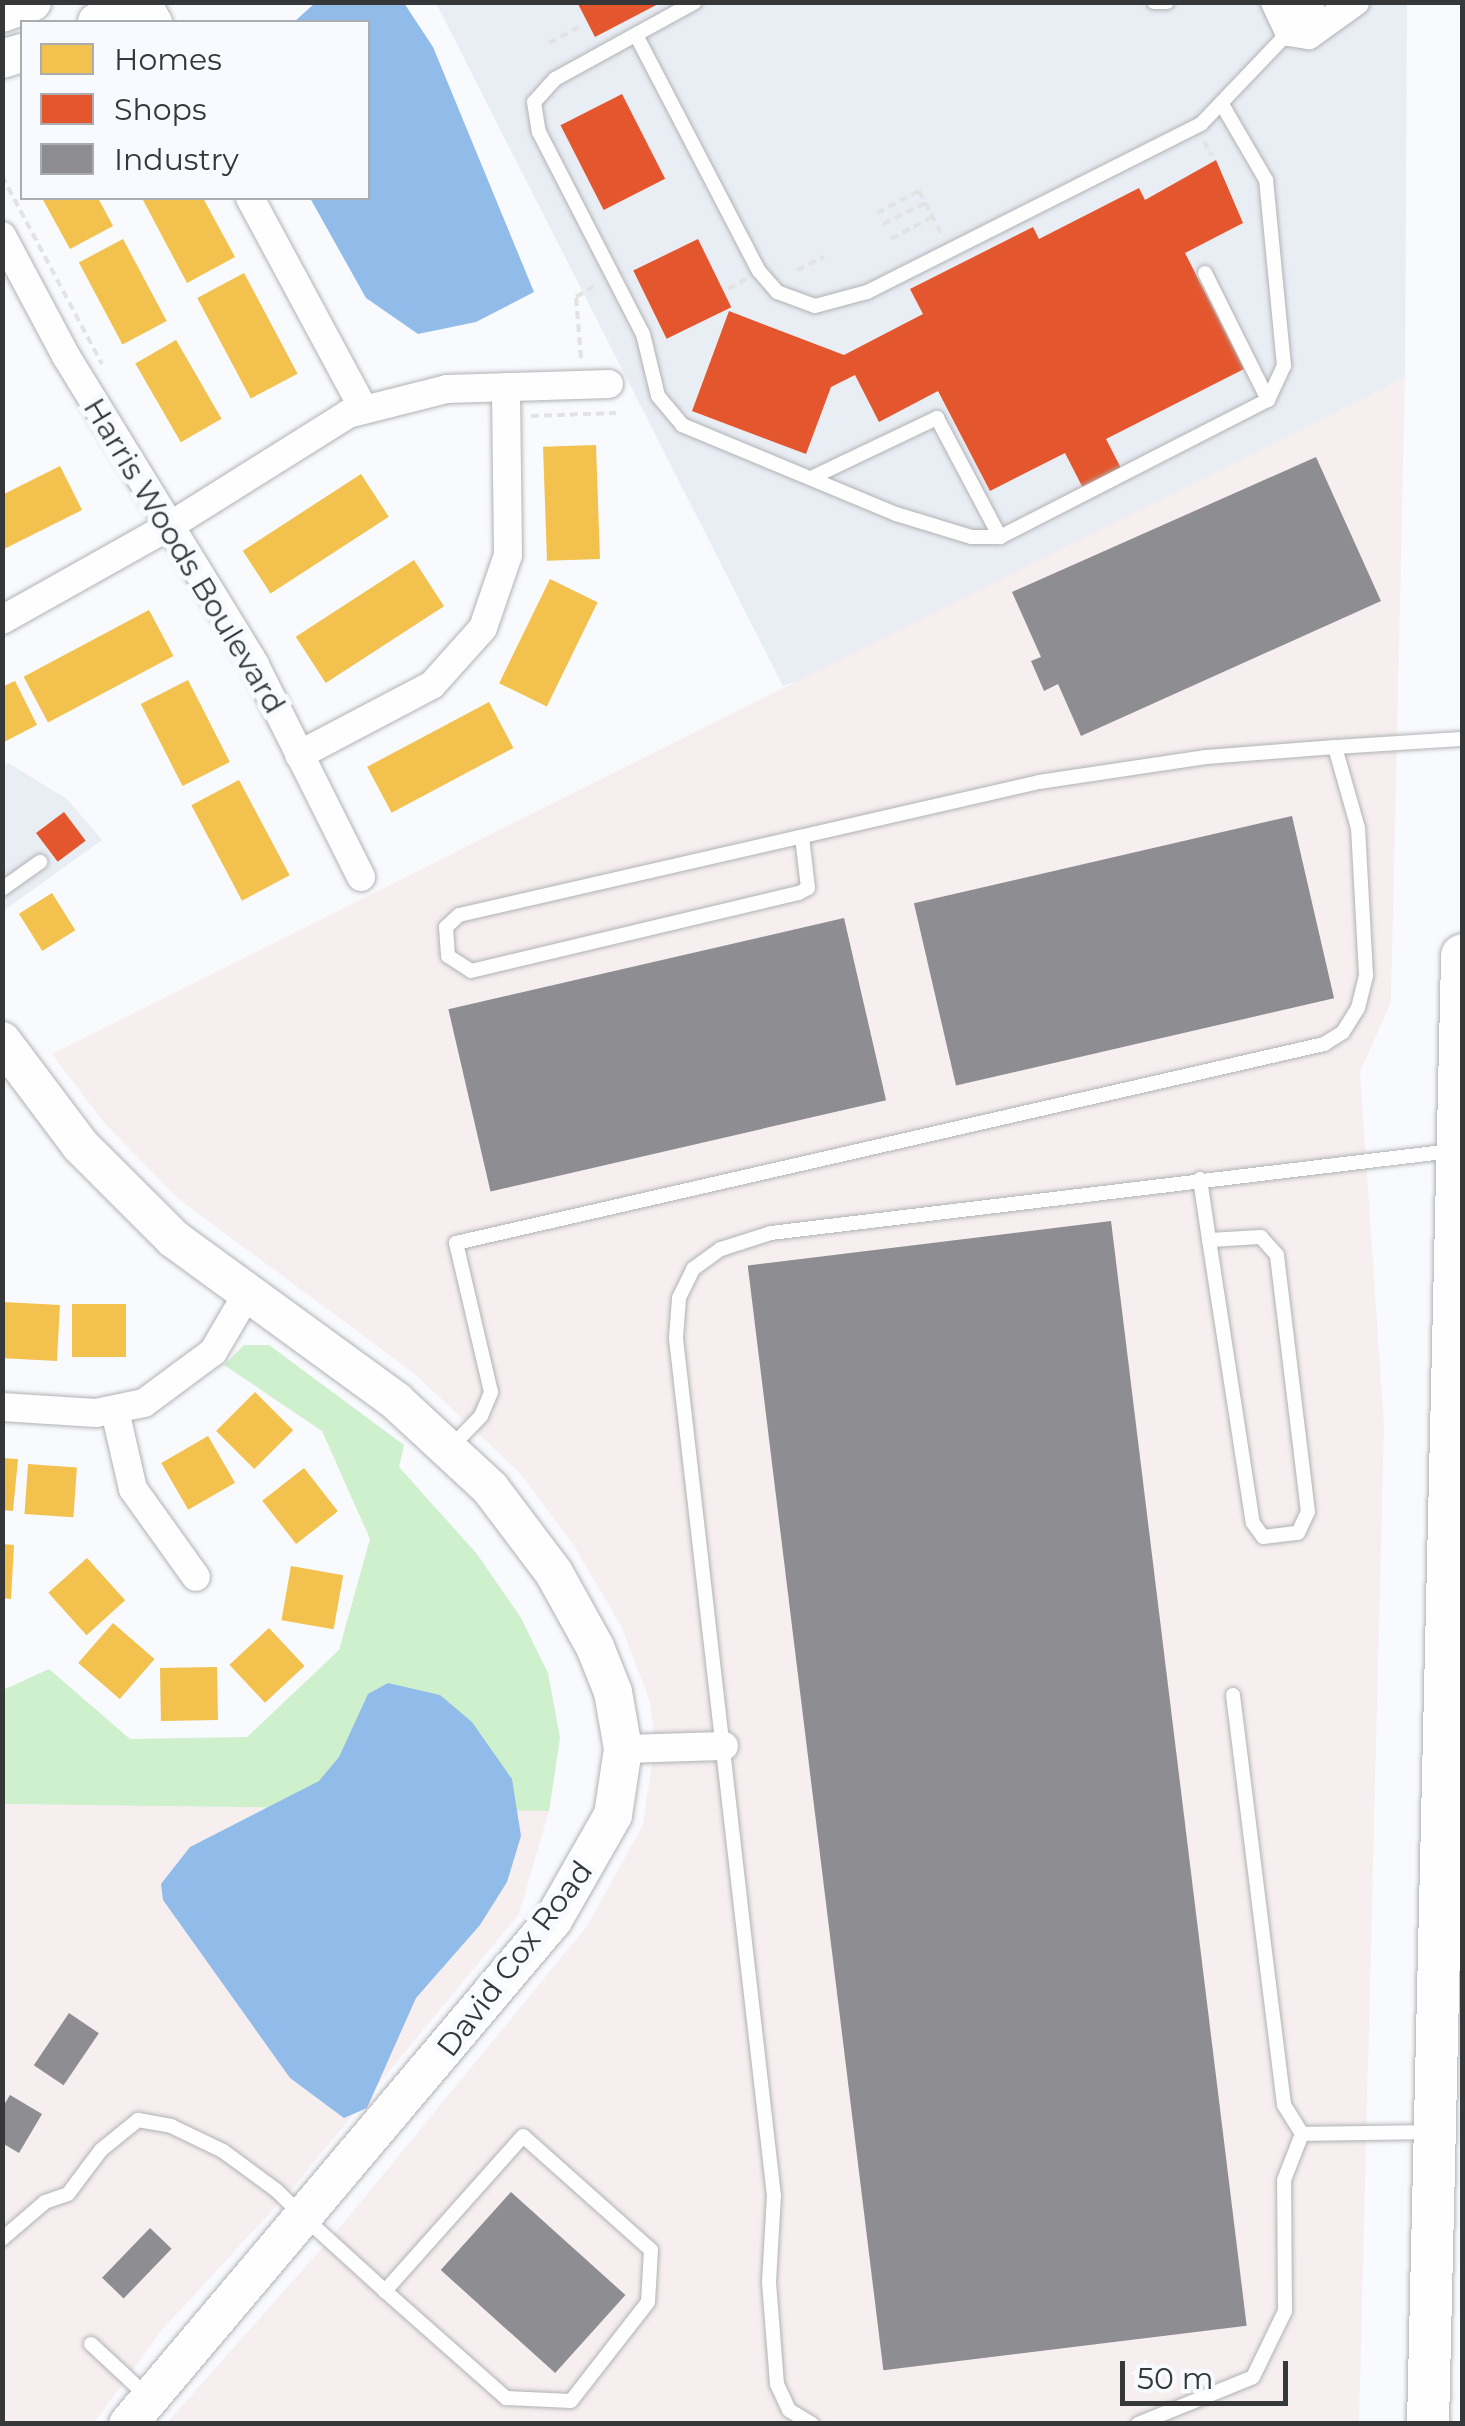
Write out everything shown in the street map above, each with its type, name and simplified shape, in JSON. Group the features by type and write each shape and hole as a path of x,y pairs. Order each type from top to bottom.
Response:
{"main road":[{"path":"2,13 32,2"},
{"path":"101,20 135,2"},
{"path":"1428,2424 1462,955"},
{"name":"David Cox Road","path":"2,1041 80,1145 126,1193 247,1294 450,1448 519,1524 575,1607 614,1692 623,1748 613,1815 571,1893 306,2219 138,2410"}],"street":[{"path":"1275,2 1289,32"},
{"path":"1289,32 1311,2"},
{"path":"1289,32 1309,35 1356,2"},
{"path":"251,200 364,408"},
{"name":"Harris Woods Boulevard","path":"2,236 168,527 255,665 362,877"},
{"path":"2,620 168,527 273,457 364,408 447,389 609,384"},
{"path":"299,754 432,685 483,628 508,556 506,387"},
{"path":"2,1406 115,1411 179,1383 213,1352 247,1294"},
{"path":"115,1411 133,1489 196,1577"},
{"path":"623,1748 724,1746"}],"lane":[{"path":"695,2 554,79 534,102 539,132 642,334 658,396 682,425 970,537 1000,537 1268,400 1284,366 1266,180 1223,106"},
{"path":"1154,2 1167,2"},
{"path":"636,35 759,271 777,292 816,306 846,301 1201,124 1223,106 1289,32"},
{"path":"1205,273 1268,400"},
{"path":"811,478 937,418 1000,537"},
{"path":"802,837 808,888 799,893 471,971 448,956 446,928 460,916 1038,782 1206,757 1462,738"},
{"path":"450,1448 481,1416 491,1392 456,1243 1324,1044 1343,1032 1358,1008 1366,976 1358,828 1335,747"},
{"path":"2,889 40,862"},
{"path":"812,2424 789,2410 777,2384 769,2282 774,2196 724,1746 700,1592 676,1338 680,1298 693,1269 722,1249 771,1233 1458,1151"},
{"path":"1200,1179 1253,1524 1262,1537 1298,1533 1308,1512 1277,1255 1261,1237 1210,1240"},
{"path":"1232,1695 1284,2105 1302,2134"},
{"path":"2,2238 45,2202 68,2194 101,2150 138,2120 170,2126 223,2151 306,2219 506,2398 570,2401 648,2302 651,2250 524,2136 386,2290"},
{"path":"1302,2134 1434,2132"},
{"path":"1138,2424 1253,2377 1285,2311 1284,2180 1302,2134"},
{"path":"91,2344 138,2410"}],"path":[{"path":"549,43 581,26"},
{"path":"2,176 106,370"},
{"path":"877,212 919,192 950,250"},
{"path":"883,224 926,204"},
{"path":"891,238 932,217"},
{"path":"797,270 824,257"},
{"path":"580,358 576,297 589,288"},
{"path":"526,416 616,414"}],"shaded area":[{"path":"436,3 1407,3 1405,377 824,672 783,686"},
{"path":"1405,377 1391,1002 1360,1072 1384,1426 1359,2423 167,2423 337,2231 587,1926 643,1825 655,1744 650,1702 622,1628 575,1547 519,1472 416,1375 179,1199 105,1124 52,1054"},
{"path":"8,763 67,799 102,840 3,911 2,766"},
{"path":"3,1804 549,1811 519,1914 291,2190 161,2331 94,2423 3,2424"}],"green space":[{"path":"244,1345 269,1345 404,1445 399,1467 477,1554 521,1618 548,1673 560,1738 549,1811 3,1804 3,1690 49,1669 130,1739 247,1737 339,1650 370,1539 322,1431 224,1365"}],"water":[{"path":"315,3 404,3 433,47 534,292 476,322 418,334 366,298 311,200 370,200 370,20 296,20"},
{"path":"388,1683 440,1695 472,1722 512,1779 521,1836 507,1882 480,1925 416,1998 367,2108 344,2118 290,2078 163,1900 161,1884 190,1847 319,1781 339,1757 368,1694"}],"building: Homes":[{"path":"43,200 99,200 113,226 70,249"},
{"path":"143,200 204,200 235,257 187,283"},
{"path":"123,239 167,321 123,345 79,262"},
{"path":"244,273 298,374 251,399 197,298"},
{"path":"176,340 222,419 181,442 135,364"},
{"path":"596,445 600,559 547,561 543,447"},
{"path":"60,466 82,510 2,550 2,495"},
{"path":"361,474 389,517 271,594 243,551"},
{"path":"414,560 444,606 326,683 296,637"},
{"path":"550,579 598,602 547,706 499,683"},
{"path":"149,610 173,656 48,723 24,677"},
{"path":"188,680 230,762 183,786 141,704"},
{"path":"15,681 37,725 2,743 2,687"},
{"path":"489,702 513,748 392,813 367,767"},
{"path":"239,780 290,875 242,901 191,805"},
{"path":"52,893 75,930 42,951 19,914"},
{"path":"3,1302 60,1305 57,1361 2,1358"},
{"path":"72,1304 126,1304 126,1357 72,1357"},
{"path":"255,1392 293,1430 254,1469 216,1431"},
{"path":"208,1436 235,1483 188,1510 161,1463"},
{"path":"2,1458 18,1459 13,1511 2,1510"},
{"path":"28,1464 77,1467 73,1517 25,1514"},
{"path":"304,1468 338,1511 296,1544 262,1501"},
{"path":"2,1544 14,1545 11,1599 2,1598"},
{"path":"87,1558 125,1600 86,1635 48,1593"},
{"path":"291,1566 343,1575 334,1629 281,1620"},
{"path":"113,1623 155,1659 120,1699 78,1663"},
{"path":"269,1628 304,1666 265,1703 230,1665"},
{"path":"217,1667 218,1720 161,1721 160,1668"}],"building: Shops":[{"path":"577,2 662,2 595,37"},
{"path":"622,94 665,179 604,210 561,125"},
{"path":"1216,160 1243,223 1185,253 1244,369 1106,439 1124,474 1086,494 1065,453 990,491 938,391 879,422 855,375 831,387 806,454 692,411 729,311 844,355 923,314 910,289 1033,227 1039,239 1139,188 1145,200"},
{"path":"698,239 731,307 667,339 633,271"},
{"path":"64,812 86,841 58,862 36,833"}],"building: Industry":[{"path":"1316,457 1381,601 1081,736 1058,684 1044,691 1031,661 1041,657 1012,592"},
{"path":"1292,816 1334,998 956,1085 914,903"},
{"path":"844,918 886,1100 490,1192 448,1009"},
{"path":"1111,1221 1247,2326 883,2370 748,1266"},
{"path":"69,2013 99,2033 64,2085 34,2065"},
{"path":"10,2095 42,2114 19,2153 2,2143 2,2108"},
{"path":"511,2192 625,2295 555,2373 441,2270"},
{"path":"150,2228 172,2249 124,2298 102,2278"}]}
